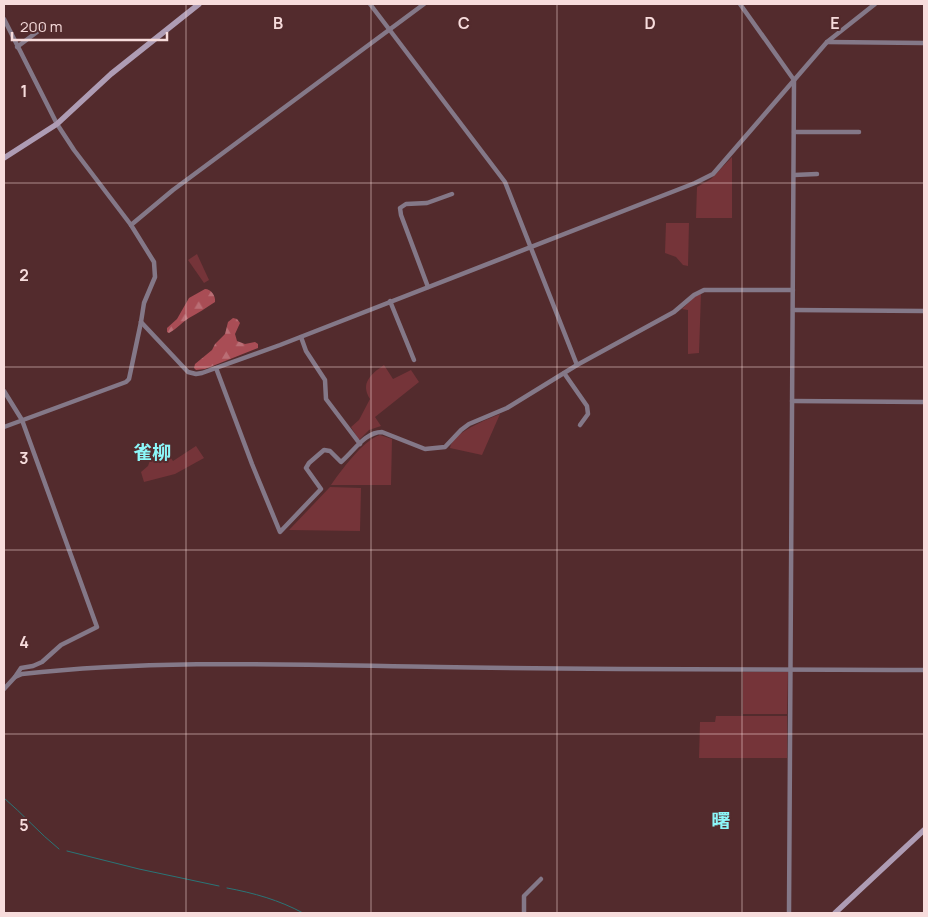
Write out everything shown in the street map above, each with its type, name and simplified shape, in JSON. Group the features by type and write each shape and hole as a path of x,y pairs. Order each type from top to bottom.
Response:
{"street":[{"path":"4,158 57,124 111,74 199,4"},
{"path":"370,4 505,182 577,365"},
{"path":"131,225 174,190 424,4"},
{"path":"740,4 794,80 790,913"},
{"path":"141,322 188,372 196,374 301,337 530,246 663,196 713,174 828,42 875,4"},
{"path":"4,19 57,124 74,150 131,225 154,262 155,277 144,303 135,354 126,382 4,427"},
{"path":"17,47 45,26"},
{"path":"828,42 924,43"},
{"path":"794,132 859,132"},
{"path":"794,175 818,174"},
{"path":"428,286 400,208 406,204 427,204 452,194"},
{"path":"216,368 280,532 321,490 306,471 306,468 324,450 328,449 341,462 369,435 382,432 425,449 445,447 469,424 507,408 577,365 674,312 694,295 704,290 793,290"},
{"path":"390,301 414,360"},
{"path":"793,310 924,311"},
{"path":"301,337 306,351 325,380 326,399 360,444"},
{"path":"564,374 587,406 588,414 580,425"},
{"path":"4,391 22,420 97,627 61,645 42,662 21,668 4,689"},
{"path":"792,401 924,402"},
{"path":"15,677 22,674 55,670 228,664 480,668 924,670"},
{"path":"836,913 924,830"},
{"path":"524,913 524,896 541,879"}],"shaded area":[{"path":"732,157 732,218 696,218 697,187 711,179"},
{"path":"666,223 689,223 688,266 683,265 676,257 665,253"},
{"path":"197,254 209,280 204,283 188,260"},
{"path":"701,293 699,353 688,354 688,310 682,309 695,296"},
{"path":"384,365 393,379 411,370 419,382 375,417 381,426 369,430 359,440 351,427 359,420 370,399 366,388 368,379"},
{"path":"500,414 482,455 450,448 452,442 463,432"},
{"path":"380,435 392,439 391,485 331,485 360,449 373,438"},
{"path":"156,444 169,446 166,451 173,461 196,446 204,458 175,474 144,482 141,472 148,466"},
{"path":"330,487 361,488 360,531 289,530"},
{"path":"743,672 788,672 787,714 743,714"},
{"path":"716,716 787,716 787,758 699,758 700,722 715,722"}],"green space":[{"path":"205,289 213,293 215,302 169,333 167,332 167,328 177,319 189,298"},
{"path":"233,318 237,319 240,323 235,334 237,341 245,344 255,342 258,344 258,348 205,369 196,370 194,368 195,364 212,350 225,334 228,322"}],"waterway":[{"path":"4,798 59,849"},
{"path":"67,851 219,886"},
{"path":"227,888 285,904 303,913"}],"district":[{"name":"雀柳","path":"152,452"},
{"name":"曙","path":"721,820"}]}
